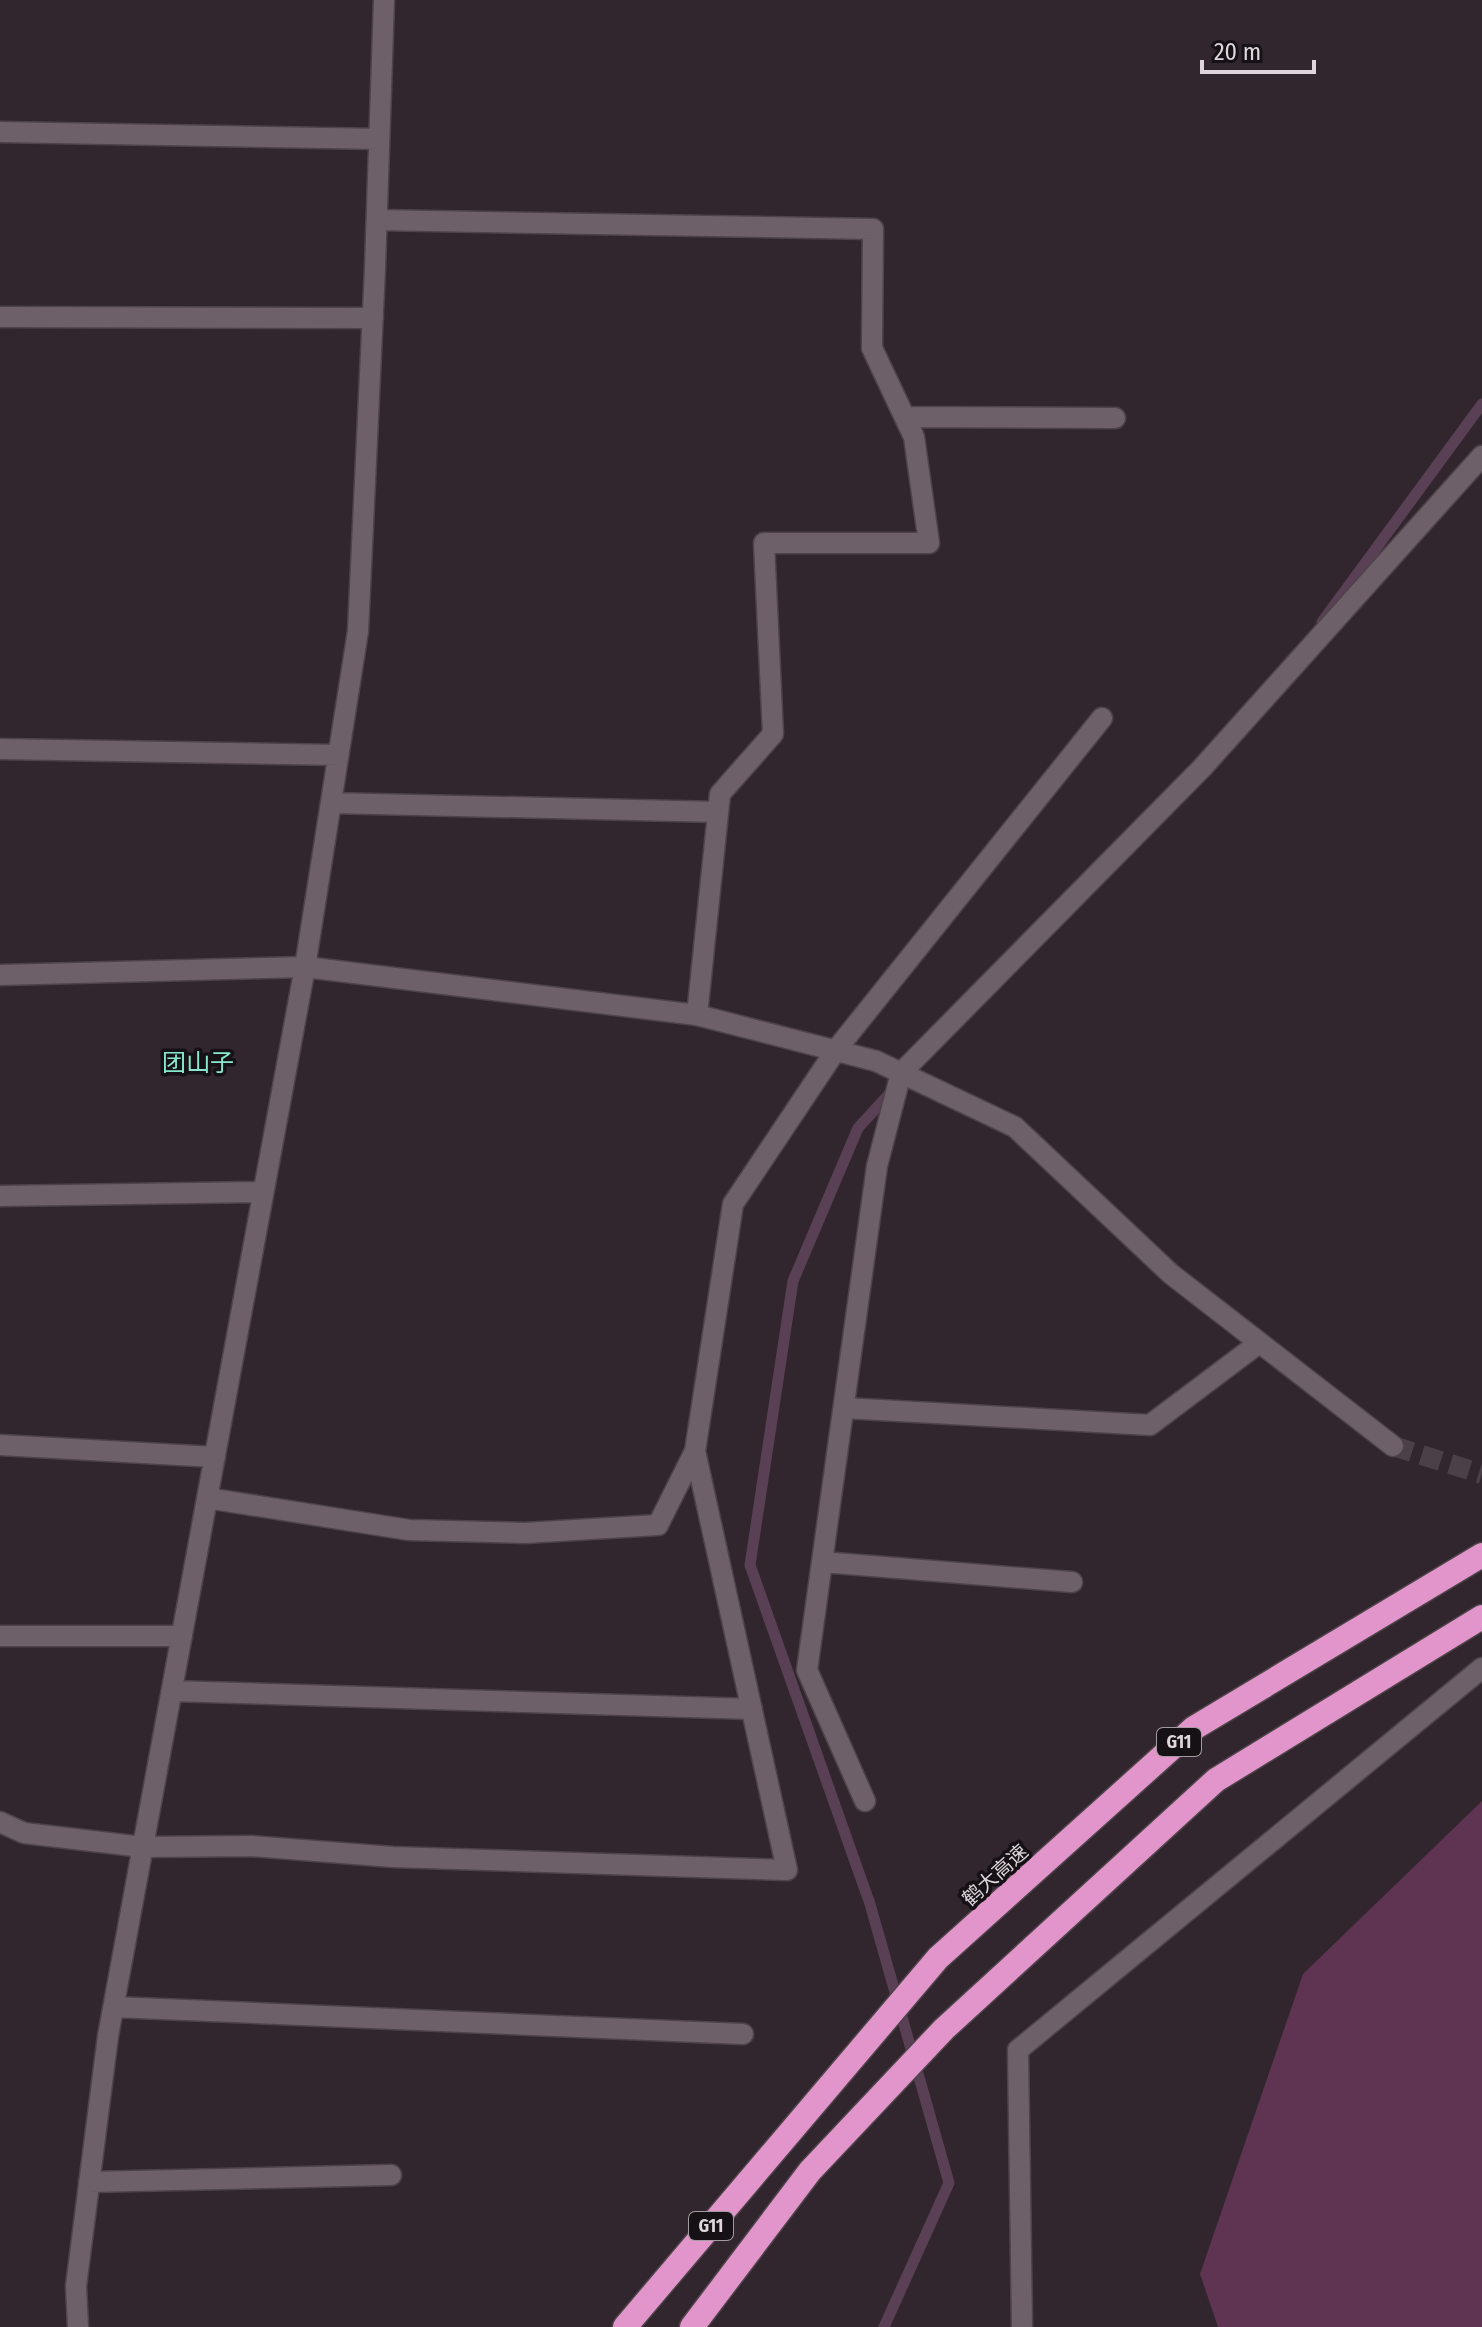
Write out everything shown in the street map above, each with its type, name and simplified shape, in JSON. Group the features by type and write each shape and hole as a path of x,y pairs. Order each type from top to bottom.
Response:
{"highway":[{"name":"鹤大高速","path":"625,2327 938,1958 1194,1728 1482,1555"},
{"name":"G11","path":"692,2327 810,2171 934,2041 1216,1780 1482,1617"}],"street":[{"path":"78,2327 76,2286 108,2036 305,967 358,631 384,0"},
{"path":"0,132 379,139"},
{"path":"377,220 873,229 872,348 914,437 929,543 764,543 773,734 720,794 697,1015"},
{"path":"0,317 373,318"},
{"path":"905,417 1115,418"},
{"path":"865,1801 807,1670 877,1166 901,1073 1202,768 1482,456"},
{"path":"207,1498 409,1530 525,1533 658,1525 695,1451 733,1204 836,1050 1102,718"},
{"path":"0,749 338,755"},
{"path":"331,803 718,812"},
{"path":"0,975 305,967 697,1015 876,1061 1015,1127 1171,1274 1393,1446"},
{"path":"0,1196 263,1192"},
{"path":"844,1408 1150,1425 1259,1343"},
{"path":"0,1445 215,1457"},
{"path":"0,1822 24,1833 143,1847 251,1846 393,1857 787,1870 695,1451"},
{"path":"822,1562 1072,1582"},
{"path":"0,1636 182,1636"},
{"path":"1022,2327 1018,2050 1482,1668"},
{"path":"172,1691 752,1709"},
{"path":"114,2007 743,2034"},
{"path":"89,2182 391,2175"}],"shaded area":[{"path":"1482,1801 1482,2327 1218,2327 1200,2274 1303,1974"}],"waterway":[{"path":"1322,622 1482,404"},
{"path":"884,2327 949,2183 870,1904 750,1565 793,1281 858,1128 892,1091"}],"tunnel":[{"path":"1393,1446 1482,1474"}],"district":[{"name":"团山子","path":"198,1063"}]}
